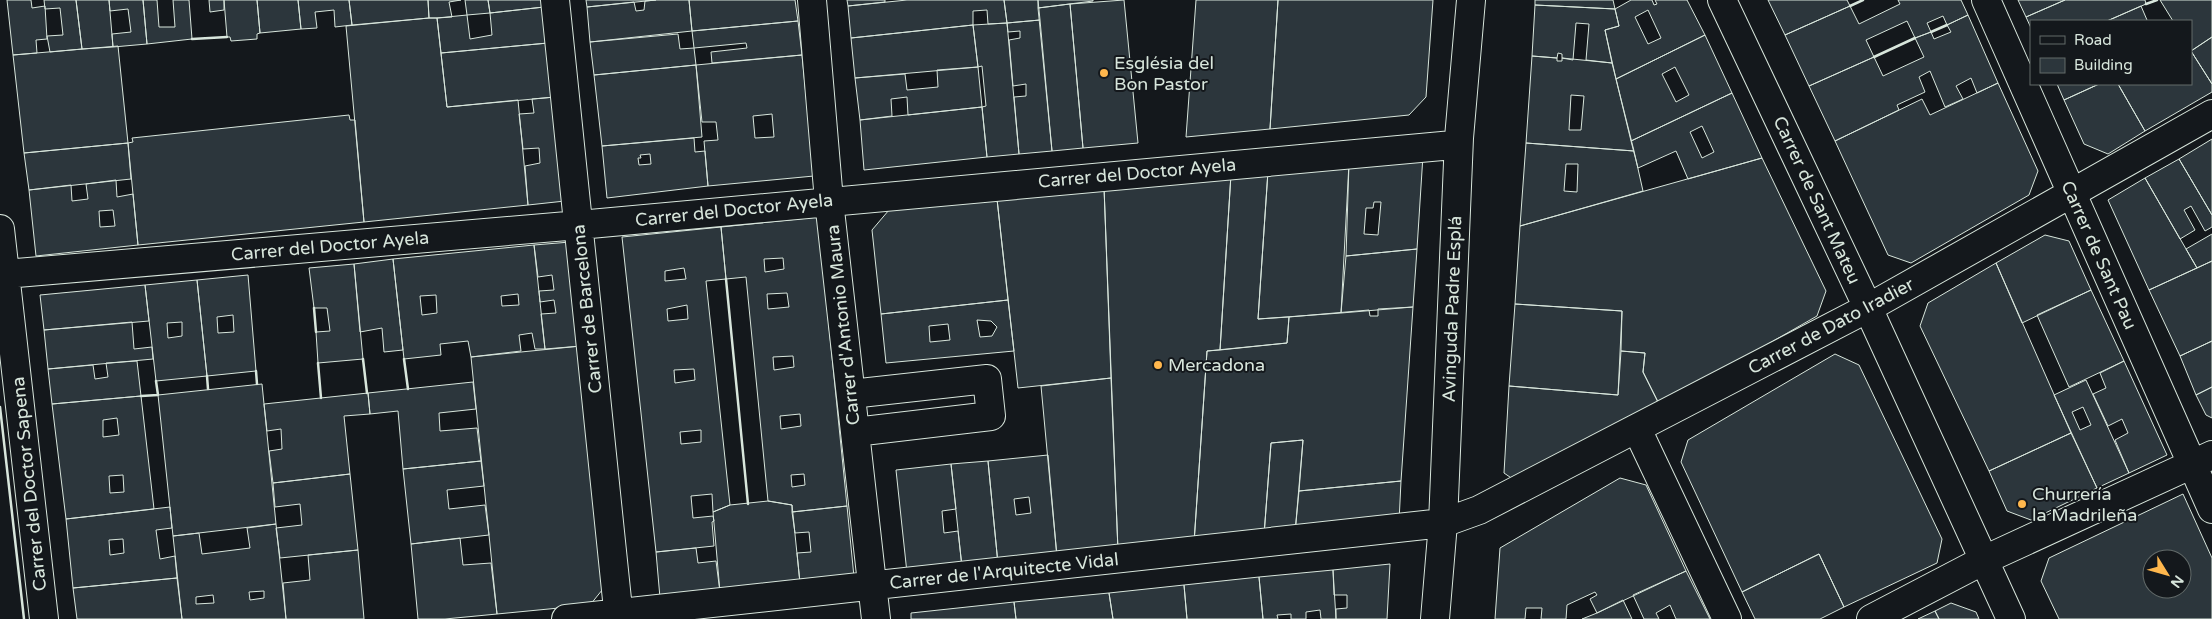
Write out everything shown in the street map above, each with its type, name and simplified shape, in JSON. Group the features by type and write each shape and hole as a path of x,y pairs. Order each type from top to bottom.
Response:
{"street":[{"name":"Carrer de Barcelona","path":"555,0 618,616"},
{"name":"Carrer d'Antonio Maura","path":"812,0 829,201 876,619"},
{"name":"Avinguda Padre Esplá","path":"1435,619 1443,523 1459,138 1471,0"},
{"name":"Carrer de Sant Mateu","path":"1722,0 1868,308 2011,619"},
{"name":"Carrer de Sant Pau","path":"1986,0 2072,194 2202,460 2212,509"},
{"name":"Carrer de Dato Iradier","path":"1443,523 1479,510 1868,308 2212,114"},
{"name":"Carrer del Doctor Ayela","path":"6,274 578,225 1452,145 1459,138"},
{"name":"Carrer del Doctor Sapena","path":"0,229 44,619"},
{"path":"851,394 987,379 991,416 855,432"},
{"path":"1637,429 1726,619"},
{"path":"1871,619 1984,560 2202,460"},
{"name":"Carrer de l'Arquitecte Vidal","path":"566,619 618,616 872,585 1443,523"}],"building":[{"path":"7,0 31,0 32,8 45,6 47,39 36,40 37,53 13,55"},
{"path":"44,0 76,0 82,49 50,52 47,36 63,35 60,8 45,9"},
{"path":"76,0 109,0 113,47 82,49"},
{"path":"109,0 143,0 147,44 113,47 112,34 131,32 128,9 110,11"},
{"path":"143,0 157,0 159,27 175,27 173,0 189,0 192,39 147,44"},
{"path":"209,0 224,0 224,10 210,12"},
{"path":"224,0 257,0 260,33 257,34 257,39 231,41 230,37 227,37"},
{"path":"257,0 298,0 301,29 260,33"},
{"path":"298,0 349,0 352,25 335,27 334,10 315,12 317,28 301,29"},
{"path":"349,0 428,0 429,18 352,25"},
{"path":"428,0 461,0 449,2 452,17 429,18"},
{"path":"465,0 488,0 490,13 467,15"},
{"path":"488,0 543,0 544,7 490,13"},
{"path":"586,0 656,0 587,7"},
{"path":"689,0 692,31 590,42 587,7 634,2 636,11 644,10 645,1"},
{"path":"689,0 795,0 798,21 692,31"},
{"path":"847,0 885,0 885,2 848,6"},
{"path":"907,0 1004,0 1007,23 988,24 987,10 973,11 973,25 851,38 848,6"},
{"path":"1004,0 1038,0 1040,20 1007,23"},
{"path":"1038,0 1093,0 1093,1 1038,8"},
{"name":"Església del Bon Pastor","path":"1124,0 1138,143 1083,148 1070,4"},
{"path":"1196,0 1278,0 1270,129 1186,137"},
{"path":"1278,0 1433,0 1426,97 1409,115 1270,129"},
{"path":"1535,0 1613,0 1615,9 1535,5"},
{"path":"1631,0 1652,0 1654,5 1657,4 1655,0 1687,0 1705,35 1616,79 1605,30 1619,26 1615,9","holes":["1648,10 1661,38 1648,44 1635,17"]},
{"path":"1768,0 1847,0 1850,6 1785,35"},
{"path":"1898,0 1961,0 1968,15 1947,25 1943,16 1927,23 1931,32 1915,38 1907,21 1866,40 1874,57 1809,86 1785,35 1850,6 1859,24 1900,4"},
{"path":"2018,0 2065,0 2026,17"},
{"path":"2065,0 2145,0 2146,4 2109,20 2030,20 2030,26 2026,17"},
{"path":"2160,0 2212,0 2212,37 2192,50 2192,20 2172,20"},
{"path":"1070,4 1083,148 1052,151 1038,8"},
{"path":"1535,5 1615,9 1619,26 1605,30 1612,63 1586,60 1589,24 1576,23 1573,60 1562,58 1562,54 1558,53 1557,58 1532,56"},
{"path":"2141,6 2147,20 2109,20"},
{"path":"544,7 548,43 441,53 437,18 467,15 470,39 492,35 490,13"},
{"path":"1968,15 1998,83 1977,93 1971,78 1956,86 1963,99 1945,107 1930,71 1919,77 1925,92 1897,105 1899,110 1835,141 1809,86 1874,57 1883,76 1924,57 1915,38 1931,32 1934,39 1951,32 1947,25"},
{"path":"437,18 447,107 518,100 528,205 364,222 346,26"},
{"path":"1040,20 1052,151 1019,154 1014,97 1026,96 1026,84 1013,86 1009,40 1020,38 1020,31 1008,32 1007,23"},
{"path":"798,21 802,55 712,63 711,52 747,48 746,43 694,48 692,31"},
{"path":"1007,23 1019,154 987,157 982,107 986,106 982,66 978,67 973,25"},
{"path":"973,25 978,67 855,78 851,38"},
{"path":"678,34 680,49 694,48 696,65 594,75 590,42"},
{"path":"1705,35 1732,93 1631,141 1616,79","holes":["1675,67 1689,95 1676,102 1662,74"]},
{"path":"2212,37 2212,84 2192,53 2192,50"},
{"path":"548,43 555,97 447,107 441,53"},
{"path":"118,46 128,143 24,153 13,55"},
{"path":"2192,53 2212,84 2212,92 2145,131 2119,85 2192,85"},
{"path":"802,55 814,176 708,186 704,141 718,140 716,122 702,122 696,65","holes":["772,114 774,137 755,138 753,116"]},
{"path":"1532,56 1557,58 1557,61 1562,61 1562,58 1612,63 1634,151 1526,143","holes":["1571,95 1584,96 1581,130 1569,130"]},
{"path":"696,65 702,137 602,146 594,75"},
{"path":"978,67 982,107 908,115 907,97 891,99 892,116 860,120 855,78 905,74 907,90 938,87 937,70"},
{"path":"1998,83 2038,171 2029,195 1911,263 1888,255 1835,141 1922,99 1930,115"},
{"path":"2057,85 2097,85 2064,100"},
{"path":"2097,85 2119,85 2145,131 2108,154 2084,144 2064,100"},
{"path":"1732,93 1762,158 1688,179 1676,151 1638,168 1631,141","holes":["1702,126 1714,152 1702,158 1690,132"]},
{"path":"555,97 565,201 528,205 525,166 540,163 539,148 523,149 519,114 534,113 532,99"},
{"path":"982,107 987,157 864,170 860,120"},
{"path":"349,115 350,120 355,120 364,222 138,245 128,143 133,142 132,138"},
{"path":"694,138 695,152 705,151 708,186 607,198 602,146","holes":["650,154 651,164 639,165 638,158 641,158 640,155"]},
{"path":"2212,139 2212,215 2179,159"},
{"path":"128,143 131,179 29,190 24,153"},
{"path":"1526,143 1634,151 1643,191 1520,226","holes":["1566,164 1578,164 1577,192 1564,191"]},
{"path":"1423,155 1417,249 1346,256 1349,163","holes":["1374,202 1381,202 1378,235 1364,234 1366,208 1373,208"]},
{"path":"1762,158 1826,291 1817,316 1660,406 1643,372 1645,353 1621,351 1622,311 1515,304 1520,226"},
{"path":"2179,159 2212,215 2212,227 2205,231 2191,206 2184,210 2195,230 2180,239 2145,178"},
{"path":"1349,163 1341,313 1258,319 1268,171"},
{"path":"1268,171 1258,319 1289,317 1287,343 1220,350 1231,174"},
{"name":"Mercadona","path":"1231,174 1220,350 1207,351 1194,543 1118,551 1104,187"},
{"path":"2145,178 2197,268 2149,290 2108,200"},
{"path":"116,180 117,197 133,194 138,245 36,256 29,190 71,185 72,201 88,199 86,184","holes":["113,210 115,226 100,227 99,211"]},
{"path":"1104,187 1111,378 1018,388 997,199"},
{"path":"997,199 1008,300 881,314 872,230 889,210"},
{"path":"818,217 847,506 792,512 792,505 768,501 746,277 726,279 721,227","holes":["783,258 784,269 765,272 764,259","787,293 789,307 768,309 767,294","793,356 794,367 774,370 773,357","800,414 801,426 781,429 780,416","804,474 805,485 792,487 791,475"]},
{"path":"721,227 726,279 706,281 730,505 713,512 712,494 691,496 693,518 713,516 714,546 656,552 622,237","holes":["684,268 686,279 665,281 665,271","687,305 688,319 668,321 667,309","694,369 695,380 675,383 674,370","701,430 701,442 681,444 680,432"]},
{"path":"2212,234 2212,261 2197,268 2186,249"},
{"path":"2045,235 2069,241 2091,290 2022,323 1996,263"},
{"path":"570,242 581,346 545,349 541,314 556,313 554,300 540,302 539,291 554,290 552,275 538,277 534,245"},
{"path":"534,245 545,349 535,349 532,333 519,335 521,351 471,357 468,341 440,344 441,355 404,359 393,259","holes":["518,294 519,305 502,306 501,296","436,295 437,313 422,315 420,296"]},
{"path":"1417,249 1413,307 1341,313 1346,256"},
{"path":"393,259 403,350 384,352 382,328 360,332 354,264"},
{"path":"2212,261 2212,341 2180,356 2149,290"},
{"path":"1996,263 2071,433 1989,471 1920,326 1928,303"},
{"path":"354,264 363,359 318,363 316,332 330,331 327,308 314,308 309,268"},
{"path":"248,275 256,371 207,376 197,280","holes":["233,315 234,332 218,333 217,317"]},
{"path":"197,280 207,376 156,381 145,285","holes":["182,322 182,336 168,338 167,323"]},
{"path":"145,285 149,321 44,330 40,295"},
{"path":"2091,290 2124,361 2069,387 2037,315"},
{"path":"1008,300 1014,351 886,363 881,314","holes":["977,320 991,321 997,327 992,336 980,337","948,324 950,340 930,342 929,326"]},
{"path":"1515,304 1622,311 1618,395 1509,386"},
{"path":"1413,307 1401,481 1299,491 1303,440 1271,443 1264,535 1194,543 1207,351 1287,343 1289,317 1369,310 1370,316 1378,316 1378,309"},
{"path":"132,322 134,349 152,347 153,359 48,369 44,330"},
{"path":"2212,341 2212,387 2196,395 2180,356"},
{"path":"581,346 607,584 590,605 497,614 471,357"},
{"path":"1621,351 1645,353 1643,372 1660,406 1523,486 1504,473 1509,386 1618,395"},
{"path":"1835,354 1859,365 1942,539 1937,563 1844,607 1819,554 1742,592 1681,462 1688,440"},
{"path":"137,361 141,396 52,404 48,369 93,365 95,379 108,377 106,363"},
{"path":"2124,361 2167,455 2129,473 2115,440 2128,433 2122,419 2108,426 2093,394 2106,388 2100,373"},
{"path":"1111,378 1118,551 1057,557 1041,386"},
{"path":"2086,380 2129,473 2097,488 2054,395","holes":["2083,407 2091,425 2080,430 2072,412"]},
{"path":"473,382 476,409 439,413 440,431 477,428 481,461 403,469 398,411 370,414 368,393"},
{"path":"262,384 276,524 173,536 158,395"},
{"path":"2212,387 2212,418 2206,415 2196,395"},
{"path":"368,393 370,414 344,416 350,474 273,483 269,451 282,449 281,429 267,431 264,404"},
{"path":"141,396 154,509 66,519 52,404","holes":["117,418 119,435 103,437 103,420","123,475 124,492 110,493 109,476"]},
{"path":"2071,433 2097,488 2031,520 2007,511 1989,471"},
{"path":"1303,440 1295,533 1264,535 1271,443"},
{"path":"1048,455 1057,557 998,564 988,461","holes":["1029,497 1031,513 1016,515 1014,499"]},
{"path":"481,461 484,486 447,490 449,509 485,505 489,535 411,544 403,469"},
{"path":"988,461 998,564 962,567 951,464"},
{"path":"951,464 956,509 942,511 944,533 958,531 962,567 907,573 896,470"},
{"path":"350,474 358,550 280,558 276,528 302,525 300,504 275,507 273,483"},
{"path":"1620,478 1646,485 1686,571 1597,613 1590,599 1597,595 1595,592 1567,605 1566,619 1541,619 1542,608 1526,608 1525,619 1495,619 1500,548"},
{"path":"1401,481 1399,522 1295,533 1299,491"},
{"path":"2183,494 2212,558 2212,619 2059,619 2041,581 2049,558"},
{"path":"768,501 792,505 800,583 720,592 713,512 730,505"},
{"path":"847,506 854,577 800,583 797,553 811,552 809,532 795,533 792,512"},
{"path":"170,507 172,528 156,530 160,559 175,556 177,578 73,588 66,519","holes":["123,539 124,553 110,555 109,540"]},
{"path":"276,524 286,619 182,619 173,536 199,533 202,554 250,548 247,528","holes":["264,591 264,598 250,600 249,592","213,595 214,603 196,604 196,597"]},
{"path":"460,538 463,565 491,563 497,614 445,619 418,619 411,544"},
{"path":"696,548 698,563 716,561 720,592 660,598 656,552"},
{"path":"358,550 364,619 286,619 283,583 310,580 308,555"},
{"path":"1819,554 1844,607 1820,619 1755,619 1742,592"},
{"path":"1390,564 1387,619 1336,619 1336,609 1347,608 1347,595 1334,595 1333,570"},
{"path":"1333,570 1336,619 1321,619 1320,610 1306,612 1306,619 1291,619 1291,614 1277,615 1278,619 1263,619 1259,577"},
{"path":"1686,571 1710,619 1676,619 1670,605 1656,613 1659,619 1644,619 1633,595"},
{"path":"1259,577 1263,619 1187,619 1184,585"},
{"path":"177,578 182,619 77,619 73,588"},
{"path":"1184,585 1187,619 1113,619 1109,593"},
{"path":"1109,593 1113,619 1016,619 1014,602"},
{"path":"1623,600 1632,619 1582,619 1597,613"},
{"path":"1014,602 1016,619 911,619 911,613"},
{"path":"1951,603 1976,612 1979,619 1939,619 1935,611"},
{"path":"1935,611 1939,619 1918,619"}],"wall":[{"path":"1850,6 1863,0"},
{"path":"2146,4 2157,0"},
{"path":"1931,32 1947,25"},
{"path":"192,39 227,37"},
{"path":"1874,57 1915,38"},
{"path":"726,279 748,504"},
{"path":"314,308 316,332"},
{"path":"363,359 367,393"},
{"path":"404,359 408,389"},
{"path":"318,363 321,398"},
{"path":"256,371 257,384"},
{"path":"207,376 208,389"},
{"path":"141,396 158,395 156,381"},
{"path":"0,407 24,619"}],"place":[{"name":"Església del Bon Pastor","path":"1104,73"},
{"name":"Mercadona","path":"1158,365"},
{"name":"Churrería la Madrileña","path":"2022,504"}]}
